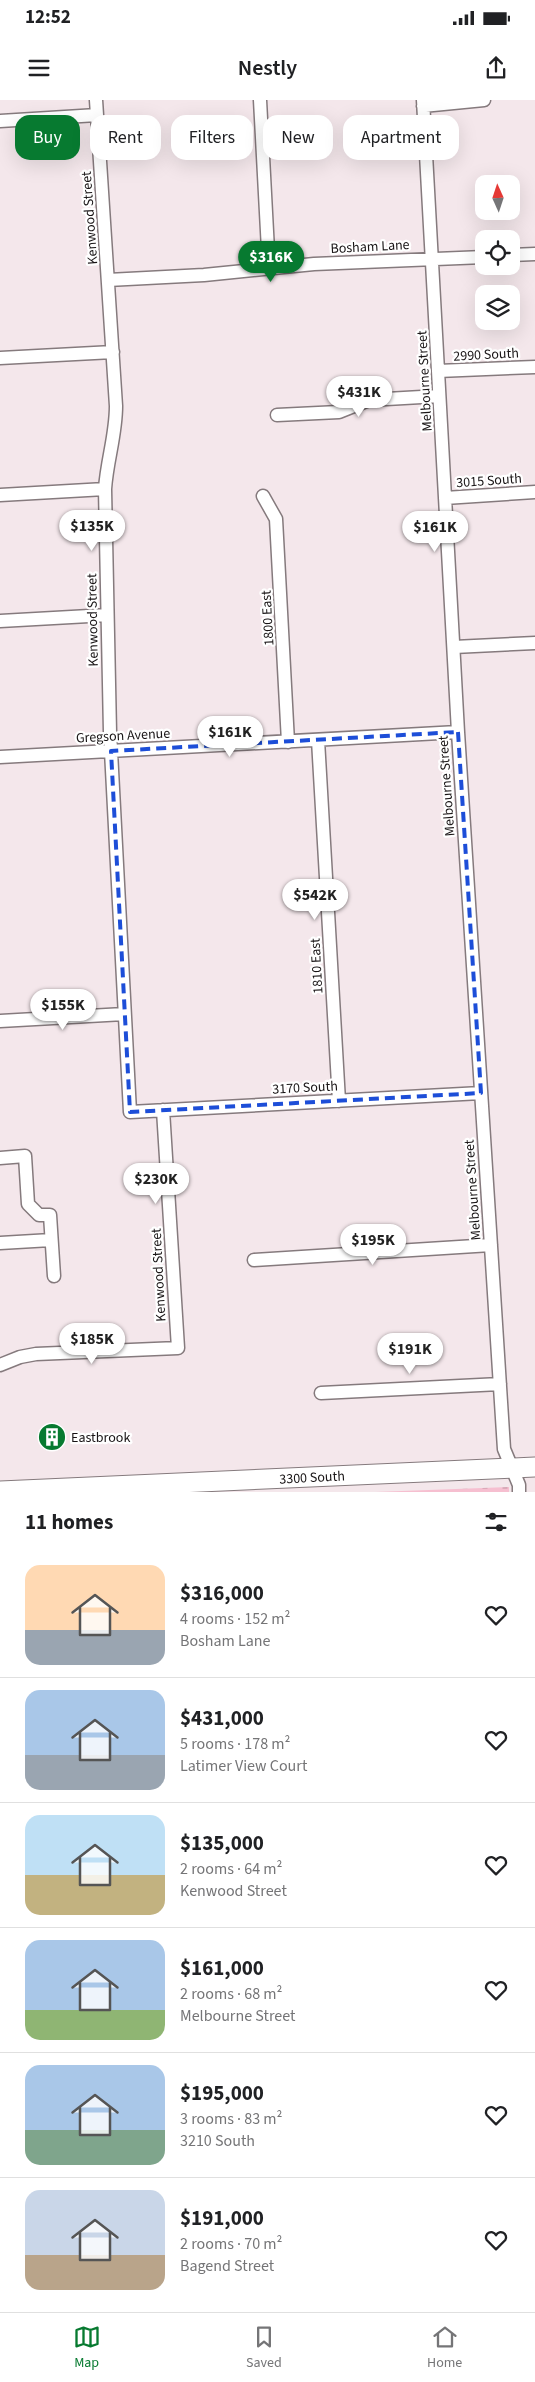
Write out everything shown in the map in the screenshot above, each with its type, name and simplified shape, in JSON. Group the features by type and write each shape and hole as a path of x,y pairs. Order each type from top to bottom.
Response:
{"main road":[{"name":"3300 South","path":"0,1491 535,1467"}],"street":[{"name":"Kenwood Street","path":"96,100 97,115"},
{"path":"260,100 269,269"},
{"path":"423,103 484,100"},
{"name":"Melbourne Street","path":"423,103 458,732 504,1449 519,1492"},
{"path":"0,121 90,115"},
{"name":"Kenwood Street","path":"100,160 116,426 105,489 111,751 130,1112"},
{"path":"520,255 535,254"},
{"name":"Bosham Lane","path":"108,280 269,269 314,264 475,257"},
{"path":"0,358 113,352"},
{"name":"2990 South","path":"438,371 535,366"},
{"path":"277,415 339,412 369,400 439,396"},
{"path":"0,495 105,489"},
{"name":"3015 South","path":"445,498 535,492"},
{"name":"1800 East","path":"263,496 276,519 288,742"},
{"path":"0,621 107,615"},
{"path":"454,647 535,643"},
{"name":"Gregson Avenue","path":"0,757 458,732"},
{"name":"1810 East","path":"318,740 339,1101"},
{"path":"0,1021 124,1014"},
{"name":"3170 South","path":"130,1112 481,1093"},
{"name":"Kenwood Street","path":"0,1365 20,1357 36,1354 178,1348 163,1110"},
{"path":"0,1158 25,1156 28,1204 39,1215 50,1215 54,1276"},
{"path":"0,1243 51,1240"},
{"path":"254,1260 491,1244"},
{"path":"321,1393 500,1384"}],"highlighted area":[{"path":"458,732 481,1093 130,1112 111,751"}],"green space":[{"path":"509,1487 509,1492 375,1492"}],"place":[{"name":"Eastbrook","path":"52,1437"}]}
